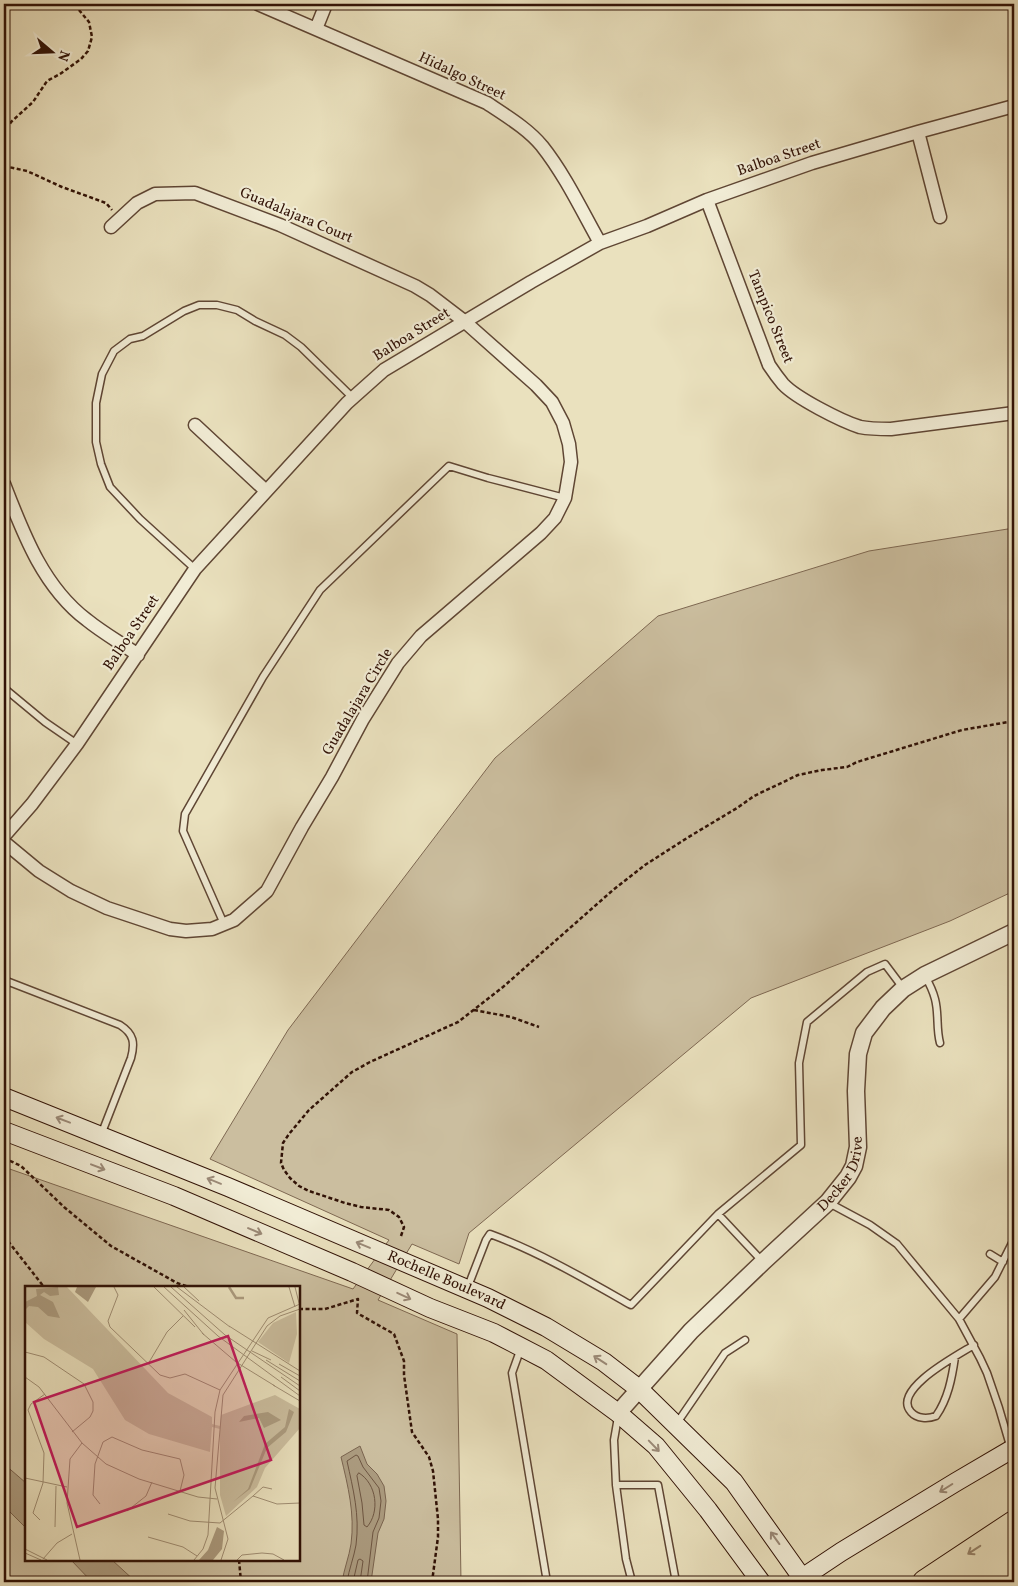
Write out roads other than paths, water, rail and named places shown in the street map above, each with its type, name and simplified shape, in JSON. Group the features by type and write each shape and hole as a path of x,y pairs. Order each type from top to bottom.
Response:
{"highway":[{"path":"925,1582 1014,1523"},
{"path":"965,1582 1014,1550"},
{"path":"1001,1582 1014,1574"}],"main road":[{"name":"Rochelle Boulevard","path":"4,1097 228,1186 467,1289 546,1327 604,1362 640,1389 734,1482 801,1581"},
{"name":"Rochelle Boulevard","path":"4,1131 174,1196 343,1268 430,1308 494,1333 546,1360 618,1413 656,1446 708,1510 761,1582"},
{"path":"801,1581 956,1482 1013,1449"}],"street":[{"name":"Hidalgo Street","path":"258,4 487,103 514,121 541,145 563,178 600,243"},
{"path":"316,29 326,4"},
{"name":"Balboa Street","path":"4,836 32,804 77,744 195,569 353,398 384,370 464,321 600,243 647,226 707,200 812,163 1014,106"},
{"path":"918,132 940,217"},
{"name":"Guadalajara Court","path":"115,224 137,203 155,194 194,193 280,225 415,286 438,300 464,321"},
{"name":"Tampico Street","path":"707,200 769,365 784,385 811,404 841,420 860,427 874,429 891,429 1014,413"},
{"name":"Guadalajara Circle","path":"4,842 39,871 71,891 107,908 170,929 186,931 212,929 234,920 268,891 363,719 398,663 421,636 541,533 554,518 565,498 571,462 563,424 552,402 536,385 464,321"},
{"path":"195,425 266,491"},
{"path":"4,484 22,530 50,583 86,620 138,655"},
{"name":"Decker Drive","path":"618,1413 691,1331 828,1202 848,1177 854,1166 858,1147 856,1082 858,1054 864,1033 883,1008 903,989 925,975 1014,932"}],"lane":[{"path":"195,569 140,519 110,487 101,464 96,442 96,403 102,374 114,352 130,339 143,336 184,312 199,306 217,305 237,310 285,335 301,347 353,398"},
{"path":"224,924 183,831 185,814 263,677 320,590 449,466 565,498"},
{"path":"4,688 30,710 77,744"},
{"path":"467,1289 490,1234 554,1263 631,1305 718,1214 801,1145 799,1063 807,1022 867,972 885,964 903,989"},
{"path":"925,975 935,997 937,1031 940,1043"},
{"path":"4,980 127,1029 132,1037 134,1046 101,1134"},
{"path":"828,1202 870,1225 897,1244 959,1320 987,1372 1013,1449"},
{"path":"718,1214 763,1262"},
{"path":"959,1320 995,1277 1014,1239"},
{"path":"990,1254 1003,1262"},
{"path":"676,1424 725,1353 745,1340"},
{"path":"955,1357 951,1381 943,1407 936,1416 927,1419 913,1415 907,1408 907,1399 910,1391 924,1378 955,1357 974,1345"},
{"path":"521,1347 512,1373 547,1582"},
{"path":"618,1413 614,1440 616,1485 626,1559 632,1582"},
{"path":"616,1485 658,1485 676,1582"}],"water":[{"path":"360,1446 367,1464 377,1474 384,1486 386,1501 384,1519 378,1533 371,1582 342,1582 351,1544 352,1522 348,1489 341,1457"},
{"path":"4,1464 25,1482 25,1527 4,1506"},
{"path":"72,1561 113,1561 136,1582 92,1582"}]}
